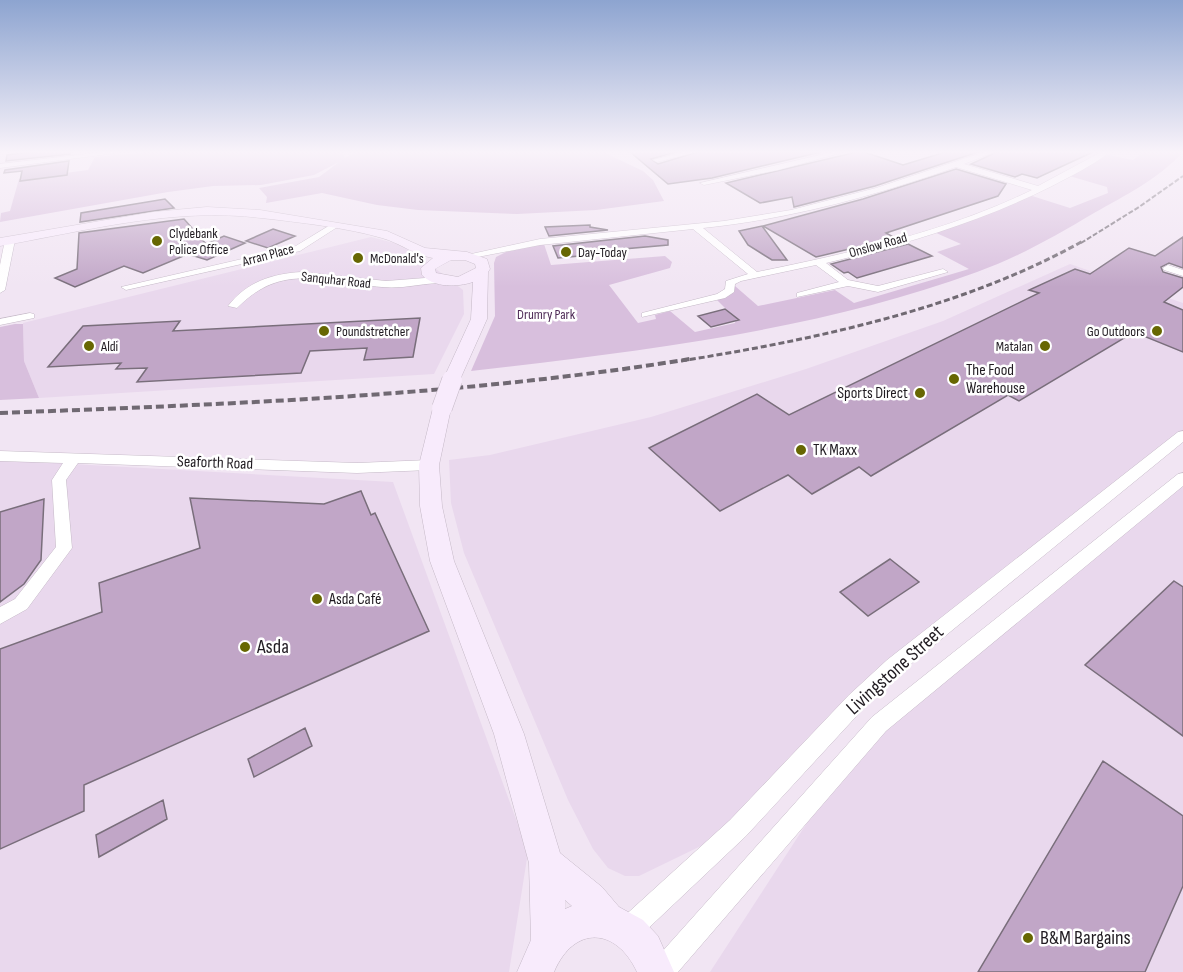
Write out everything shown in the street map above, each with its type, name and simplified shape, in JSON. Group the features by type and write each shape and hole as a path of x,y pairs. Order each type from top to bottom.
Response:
{"street":[{"path":"430,267 450,256 467,256 536,241 696,227 762,218 851,196"},
{"name":"Onslow Road","path":"646,315 727,294 733,280 817,261 943,226 1019,196"},
{"path":"0,286 5,241 153,216 207,211 260,214 387,235 430,267 479,290"},
{"name":"Arran Place","path":"126,286 273,256 297,249 335,226"},
{"path":"696,227 755,275"},
{"path":"456,281 481,267 500,248"},
{"path":"467,256 481,267"},
{"path":"817,261 845,282 878,289 943,272"},
{"name":"Sanquhar Road","path":"233,306 242,294 255,284 281,277 319,276 381,285 413,282 430,267"},
{"path":"481,267 479,319 442,408 429,465 431,506 442,561 509,734 546,863 542,957"},
{"path":"1168,268 1183,273"},
{"path":"801,295 842,286 845,282"},
{"path":"0,322 30,316"},
{"name":"Livingstone Street","path":"617,924 738,828 856,702 894,666 1183,435"},
{"name":"Seaforth Road","path":"0,456 357,468 429,465"},
{"path":"0,616 21,604 64,549 66,538 59,480 74,458"},
{"name":"Livingstone Street","path":"661,972 879,724 1183,478"},
{"path":"546,863 617,924 642,942 656,972"},
{"path":"542,957 561,930 575,922 590,918 617,924"}],"shaded area":[{"path":"371,237 398,244 418,255 463,290 464,314 434,374 39,398 24,361 23,323"},
{"path":"1070,264 1183,303 1183,435 894,666 738,828 639,876 625,876 608,868 593,849 568,800 464,553 451,503 449,460 490,455 651,417 806,369 943,321"},
{"path":"0,460 393,482 528,852 509,972 0,972"},
{"path":"1183,478 1183,972 710,972 844,766"}],"green space":[{"path":"14,196 144,196 0,222 1,213 10,211"},
{"path":"266,196 303,196 266,203"},
{"path":"337,196 662,196 664,201 596,210 517,214 418,210 377,205"},
{"name":"Drumry Park","path":"1026,196 1033,196 1070,208 1099,196 1124,196 1037,246 1007,260 916,292 854,310 727,336 471,371 495,316 494,263 496,257 506,252 544,244 551,265 665,256 672,262 670,268 609,285 638,323 656,319 655,315 670,311 695,332 735,323 736,319 717,300 730,294 735,286 758,306 835,290 854,303 969,269 937,252 961,244 934,232"},
{"path":"23,324 24,361 39,398 0,400 0,327"}],"building":[{"path":"749,196 835,196 794,207 792,197 760,203"},
{"path":"871,196 997,196 886,233 895,238 816,257 763,226"},
{"path":"165,199 174,208 80,222 81,213"},
{"path":"184,219 206,244 224,236 245,243 207,260 188,254 143,273 124,266 75,287 55,278 77,269 79,233"},
{"path":"590,225 590,227 608,230 549,236 545,227"},
{"path":"762,226 787,260 772,260 748,245 739,231"},
{"path":"273,229 295,236 268,248 246,241"},
{"path":"645,236 668,240 668,245 578,253 579,256 558,258 553,246"},
{"path":"1183,237 1183,268 1169,263 1161,267 1163,272 1183,278 1183,287 1164,302 1183,310 1183,352 1134,332 1019,401 1008,395 871,476 859,467 812,494 788,475 720,511 649,448 757,394 789,415 1039,293 1029,290 1075,269 1090,274 1129,248 1155,256"},
{"path":"908,244 932,256 857,278 831,264"},
{"path":"725,309 739,320 711,327 698,316"},
{"path":"420,318 413,357 364,360 367,348 310,351 301,373 137,382 147,368 116,369 121,363 48,367 83,326 180,321 173,331"},
{"name":"Asda","path":"361,491 371,515 375,513 429,631 84,785 84,811 0,849 0,649 102,612 99,583 200,548 190,498 324,504"},
{"path":"44,499 41,560 24,584 0,602 0,512"},
{"path":"890,559 919,582 868,616 840,592"},
{"path":"1174,581 1183,587 1183,736 1085,665"},
{"path":"305,728 312,746 254,777 248,759"},
{"path":"1103,761 1183,816 1183,886 1145,972 978,972"},
{"path":"163,800 167,819 99,857 96,835"}],"railway":[{"path":"1081,243 1154,196"},
{"path":"681,361 784,343 938,303 1036,265 1083,241"},
{"path":"0,413 260,402 432,390 604,372 690,359"}],"place":[{"name":"Clydebank Police Office","path":"157,241"},
{"name":"Day-Today","path":"566,252"},
{"name":"McDonald's","path":"358,258"},
{"name":"Poundstretcher","path":"324,331"},
{"name":"Go Outdoors","path":"1157,331"},
{"name":"Aldi","path":"89,346"},
{"name":"Matalan","path":"1045,346"},
{"name":"The Food Warehouse","path":"954,379"},
{"name":"Sports Direct","path":"920,393"},
{"name":"TK Maxx","path":"801,450"},
{"name":"Asda Café","path":"317,599"},
{"name":"Asda","path":"245,647"},
{"name":"B&M Bargains","path":"1028,938"}]}
